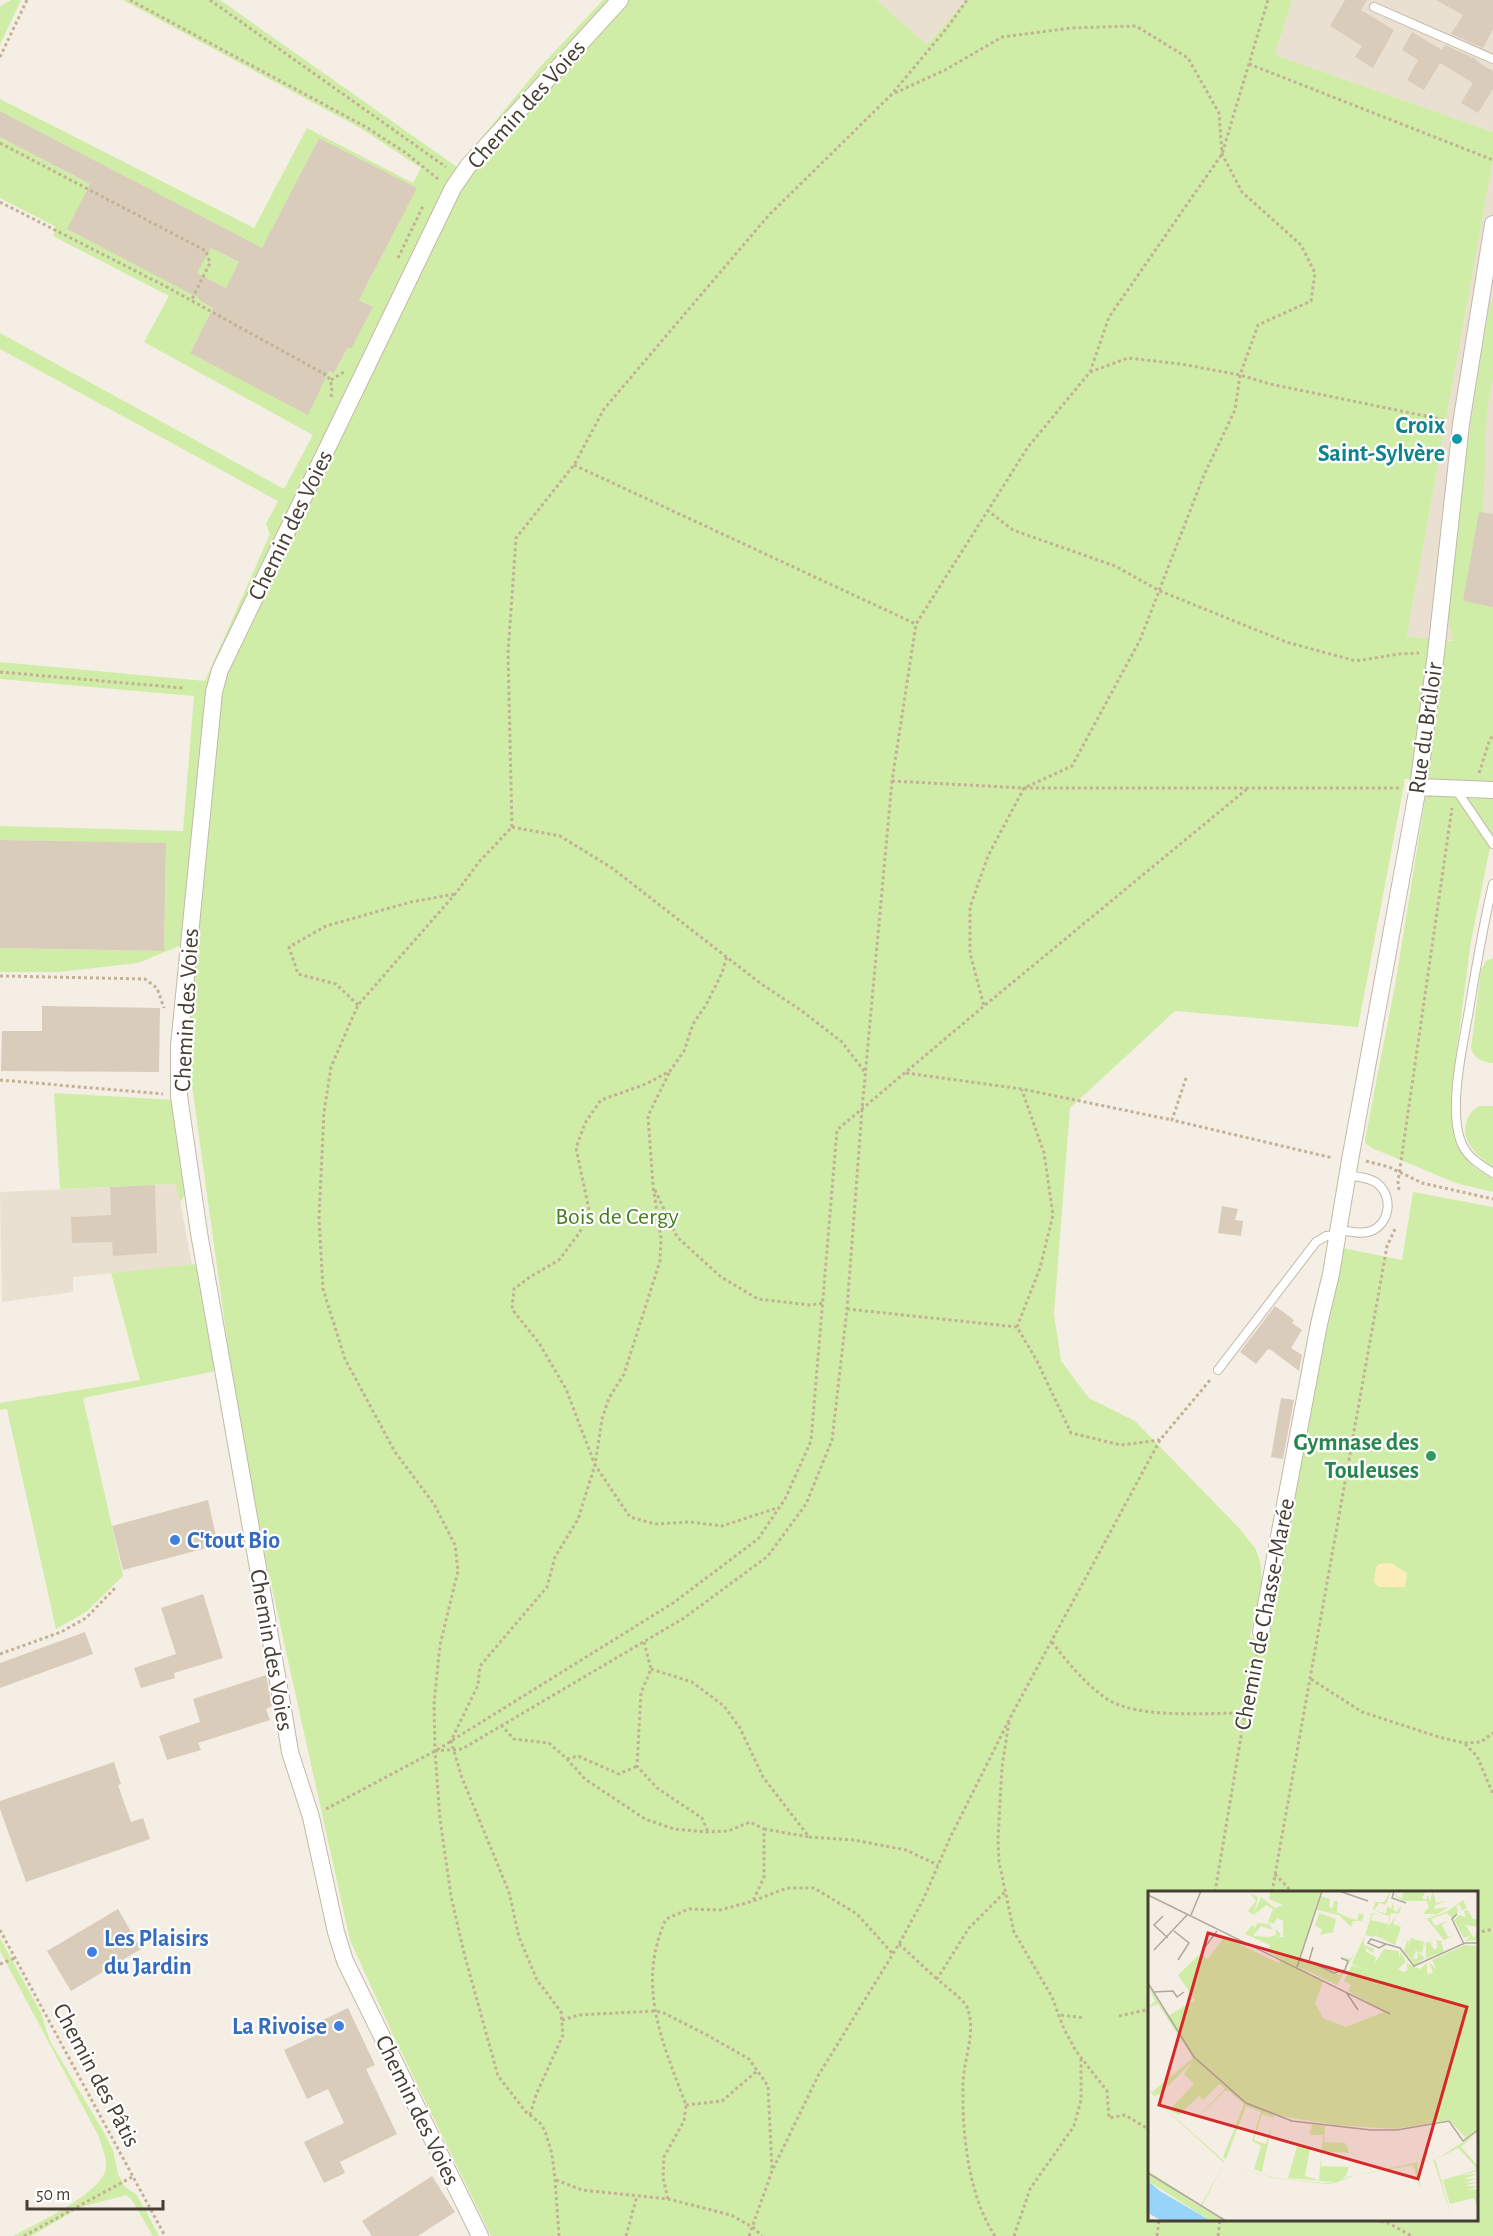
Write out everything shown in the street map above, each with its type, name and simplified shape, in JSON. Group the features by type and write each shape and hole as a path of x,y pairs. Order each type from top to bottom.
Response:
{"street":[{"name":"Chemin des Voies","path":"480,2236 345,1961 336,1932 311,1817 290,1752 199,1233 179,1096 179,1046 214,692 220,670 448,198 461,176 620,0"},
{"name":"Rue du Brûloir","path":"1338,1232 1418,787 1436,653 1461,424 1493,224"},
{"path":"1418,787 1493,790"},
{"name":"Chemin de Chasse-Marée","path":"1262,1632 1338,1232"}],"lane":[{"path":"1374,7 1493,59"},
{"path":"1455,788 1493,844"},
{"path":"1493,884 1462,1052 1456,1124 1466,1152 1493,1173"},
{"path":"1218,1370 1316,1242 1338,1232 1371,1232 1385,1219 1388,1200 1384,1191 1378,1184 1348,1167"}],"path":[{"path":"0,57 27,0"},
{"path":"130,0 366,127 406,153 438,179"},
{"path":"210,0 461,176"},
{"path":"559,2236 552,2154 545,2131 498,2076 464,1953 451,1896 441,1819 435,1751 434,1704 440,1645 458,1571 455,1545 434,1504 395,1452 345,1359 324,1289 319,1218 324,1112 331,1067 357,1005 456,893 479,862 512,827 508,652 516,538 574,465 604,409 760,225 891,95 947,28 967,0"},
{"path":"435,1751 462,1749 684,1618 768,1556 806,1504 832,1440 847,1309 862,1110 892,781 916,624 1028,447 1090,372 1109,317 1222,154 1268,0"},
{"path":"891,95 945,70 1002,37 1071,28 1136,26 1188,58 1219,113 1222,154 1242,192 1301,245 1315,273 1311,301 1258,326 1240,375 1235,410 1204,475 1140,640 1072,766 1024,788 988,856 970,907 970,952 984,1006"},
{"path":"1249,64 1493,160"},
{"path":"0,143 206,251 210,263 191,301"},
{"path":"0,202 191,301 327,376 333,386 330,404"},
{"path":"1090,372 1128,358 1181,364 1461,424"},
{"path":"574,465 916,624"},
{"path":"987,510 1013,530 1115,566 1160,591 1286,642 1356,661 1399,654 1436,653"},
{"path":"0,672 183,688"},
{"path":"1474,789 1490,739 1493,736"},
{"path":"892,781 1024,788 1418,787"},
{"path":"1399,1191 1455,788"},
{"path":"311,1817 435,1751 673,1604 758,1539 785,1499 811,1441 837,1130 1247,789"},
{"path":"512,827 560,836 612,868 842,1042 866,1074"},
{"path":"357,1005 336,984 298,974 289,947 326,926 411,902 456,893"},
{"path":"530,2115 536,2095 563,2035 561,2012 537,1980 519,1937 509,1892 462,1778 451,1741 478,1685 480,1666 547,1587 555,1557 578,1519 596,1465 602,1419 609,1398 624,1374 660,1261 661,1238 653,1186 648,1116 669,1071 684,1051 693,1024 706,1005 727,956"},
{"path":"0,976 146,980 152,983 161,995 164,1006 163,1015"},
{"path":"669,1071 646,1084 601,1100 585,1123 576,1148 589,1210 580,1232 559,1260 514,1289 512,1308 539,1343 566,1389 596,1465 630,1517 655,1524 690,1522 722,1526 780,1507"},
{"path":"906,1073 1022,1089 1172,1120 1331,1158 1348,1167 1376,1163 1432,1185 1493,1199"},
{"path":"1172,1120 1186,1078"},
{"path":"0,1080 168,1094 166,1090"},
{"path":"1017,1327 1040,1268 1053,1215 1044,1153 1022,1089"},
{"path":"653,1186 677,1237 721,1277 758,1299 810,1305 824,1303"},
{"path":"1272,1891 1387,1246 1397,1225"},
{"path":"847,1309 1017,1327"},
{"path":"1017,1327 1037,1362 1071,1433 1121,1445 1160,1440"},
{"path":"749,2236 754,2228 756,2213 772,2171 818,2076 899,1944 923,1900 1010,1718 1160,1440 1218,1370"},
{"path":"0,1654 61,1632 86,1618 116,1587"},
{"name":"Chemin de Chasse-Marée","path":"1215,1891 1245,1713 1262,1632"},
{"path":"644,1642 651,1668 641,1693 637,1766 657,1788 702,1818 708,1832"},
{"path":"1052,1642 1078,1676 1109,1700 1149,1713 1245,1713"},
{"path":"651,1668 692,1682 724,1706 740,1728 763,1777 809,1837"},
{"path":"1311,1679 1362,1712 1464,1743 1481,1742 1493,1733"},
{"path":"1010,1718 1002,1767 998,1839 999,1862 1014,1932 1061,2014 1064,2029 1081,2058 1107,2091 1109,2118 1125,2115 1148,2129"},
{"path":"501,1725 514,1739 549,1743 585,1779 645,1819 674,1829 728,1832 750,1822 764,1828 809,1837 854,1840 906,1850 938,1865"},
{"path":"1464,1743 1477,1756 1493,1794"},
{"path":"567,1759 578,1756 619,1774 637,1766"},
{"path":"753,1901 764,1877 764,1828"},
{"path":"1275,1874 1290,1891"},
{"path":"668,2199 663,2178 664,2157 684,2121 686,2105 654,2011 652,1969 658,1936 666,1919 688,1909 720,1910 753,1901 787,1887 814,1888 857,1914 892,1954"},
{"path":"937,1978 969,1928 1006,1891"},
{"path":"1478,1933 1493,1929"},
{"name":"Chemin des Pâtis","path":"0,1930 165,2236"},
{"path":"899,1944 966,2006 971,2033 965,2056 963,2085 967,2150 974,2194 995,2236"},
{"path":"0,1964 15,1958"},
{"path":"1119,2016 1148,2009"},
{"path":"562,2020 579,2015 662,2012 749,2059 768,2086 772,2171"},
{"path":"1061,2014 1085,2018"},
{"path":"1014,2236 1030,2189 1074,2126 1081,2100 1081,2058"},
{"path":"686,2105 722,2102 757,2072"},
{"path":"24,2236 132,2177"},
{"path":"555,2179 582,2190 668,2199 731,2215 754,2228 762,2236"},
{"path":"626,2236 638,2196"},
{"path":"1157,2236 1160,2221"},
{"path":"1218,2236 1220,2221"},
{"path":"1379,2221 1412,2236"}],"shaded area":[{"path":"877,0 966,0 927,45"},
{"path":"1292,0 1493,0 1493,132 1275,55"},
{"path":"1493,160 1493,644 1407,636"},
{"path":"177,1184 192,1265 73,1277 73,1292 2,1302 0,1192"}],"green space":[{"path":"11,0 21,0 0,45 0,6"},
{"name":"Bois de Cergy","path":"123,0 220,0 457,167 540,67 603,0 877,0 927,45 966,0 1292,0 1275,55 1493,132 1493,160 1407,636 1453,641 1444,601 1483,344 1493,298 1493,377 1487,411 1483,512 1493,514 1493,833 1471,941 1453,1079 1452,1120 1456,1140 1463,1155 1475,1168 1493,1179 1493,1192 1456,1183 1372,1148 1366,1144 1365,1140 1396,980 1428,781 1405,779 1358,1027 1175,1011 1070,1108 1054,1314 1061,1361 1089,1398 1135,1421 1239,1528 1255,1548 1260,1561 1262,1581 1250,1637 1267,1642 1342,1248 1402,1260 1413,1192 1493,1207 1493,2236 491,2236 393,2035 350,1940 244,1462 188,1057 212,704 456,177 211,678 184,944 138,963 59,972 0,972 0,948 164,951 166,844 0,840 0,826 183,831 194,696 0,679 0,662 205,681 270,534 266,524 278,501 0,349 0,333 284,489 313,435 144,342 169,296 53,236 56,227 0,198 0,137 362,327 373,307 0,111 0,99 254,228 307,128 413,183 421,168 362,129","holes":["319,138 416,188 366,287 268,237","74,216 187,291 67,229","235,270 351,348 228,285","207,278 346,351 334,373 199,300","197,338 315,400 308,414 190,353"]},
{"path":"1493,958 1493,1063 1479,1059 1471,1048 1481,970 1486,961"},
{"path":"54,1093 176,1100 187,1191 180,1202 176,1184 60,1189"},
{"path":"1480,1106 1493,1106 1493,1168 1471,1147 1466,1135 1465,1128 1468,1118"},
{"path":"197,1264 216,1371 83,1398 123,1576 86,1612 56,1629 7,1409 0,1410 0,1403 140,1380 111,1273"},
{"path":"0,1938 41,2013 50,2041 113,2150 118,2174 125,2187 137,2195 159,2236 153,2236 132,2200 126,2195 81,2207 31,2236 13,2236 82,2197 103,2177 106,2163 98,2135 0,1951"}],"sand":[{"path":"1391,1563 1407,1573 1405,1587 1379,1587 1374,1582 1376,1567 1379,1564"}],"building":[{"path":"1345,0 1367,0 1361,10 1394,30 1373,68 1355,57 1362,46 1330,26"},
{"path":"1436,0 1493,0 1493,29 1483,48 1451,34 1463,15"},
{"path":"1412,32 1442,50 1445,45 1476,59 1493,71 1493,89 1478,113 1461,103 1473,83 1440,63 1424,90 1407,80 1418,60 1402,50"},
{"path":"0,111 262,248 319,138 417,188 359,300 373,307 351,349 348,347 334,373 329,371 308,415 190,353 213,308 199,298 67,229 90,184 0,137","holes":["211,248 239,262 226,288 197,273"]},
{"path":"1479,512 1493,514 1493,607 1463,601"},
{"path":"0,840 166,843 164,951 0,948"},
{"path":"42,1006 160,1008 159,1072 1,1071 2,1031 42,1031"},
{"path":"155,1185 157,1253 113,1256 112,1242 72,1243 71,1217 111,1215 110,1187"},
{"path":"1222,1206 1238,1209 1235,1220 1243,1221 1241,1236 1218,1233"},
{"path":"1275,1306 1294,1320 1292,1323 1302,1330 1291,1348 1302,1355 1299,1371 1268,1349 1256,1364 1240,1352"},
{"path":"1281,1398 1294,1400 1283,1459 1271,1457"},
{"path":"208,1500 218,1545 123,1570 112,1526"},
{"path":"203,1594 223,1658 174,1673 175,1678 141,1688 134,1668 176,1654 161,1608"},
{"path":"85,1632 93,1654 0,1688 0,1663"},
{"path":"266,1675 272,1706 266,1709 270,1720 198,1743 201,1750 167,1760 159,1736 200,1722 193,1699"},
{"path":"114,1762 121,1784 118,1785 131,1822 143,1818 150,1839 26,1882 0,1809 0,1801"},
{"path":"118,1909 141,1949 71,1991 47,1951"},
{"path":"348,2008 375,2065 366,2069 397,2134 340,2162 345,2173 324,2183 304,2142 344,2123 328,2089 307,2099 284,2050 327,2030 323,2020"},
{"path":"432,2176 455,2212 418,2236 372,2236 362,2221"}],"place":[{"name":"Croix Saint-Sylvère","path":"1457,439"},
{"name":"Gymnase des Touleuses","path":"1431,1456"},
{"name":"C'tout Bio","path":"175,1540"},
{"name":"Les Plaisirs du Jardin","path":"92,1952"},
{"name":"La Rivoise","path":"339,2026"}]}
